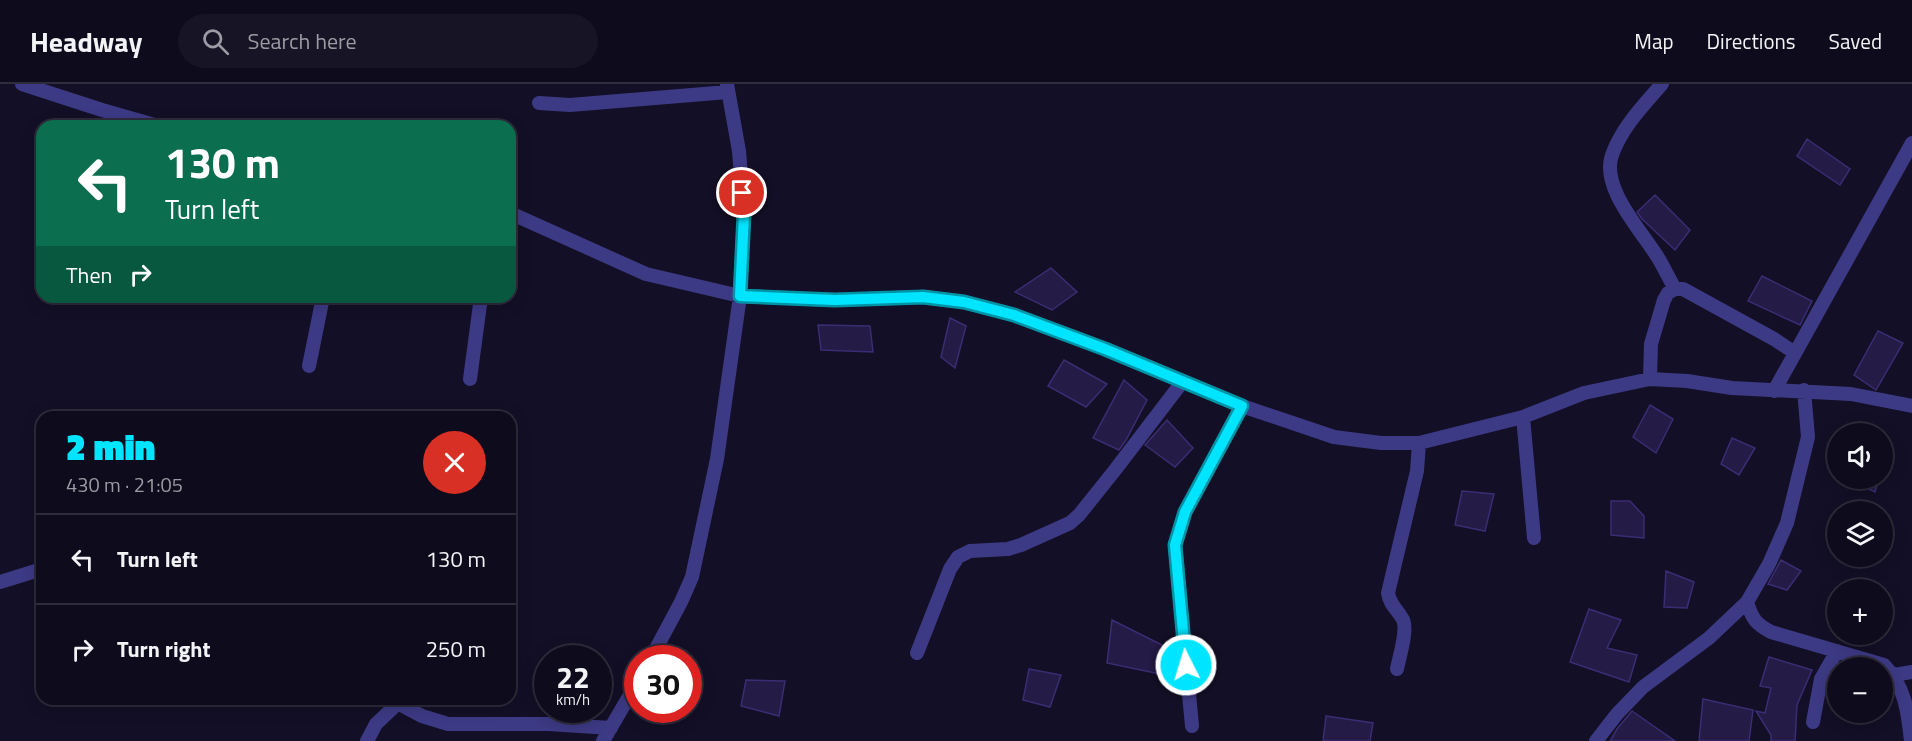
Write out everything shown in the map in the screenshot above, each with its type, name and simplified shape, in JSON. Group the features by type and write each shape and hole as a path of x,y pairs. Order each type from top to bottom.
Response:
{"street":[{"path":"22,84 137,120"},
{"path":"1662,84 1629,122 1612,157 1611,176 1616,193 1659,260 1675,290"},
{"path":"539,103 570,105 727,88 739,151 744,214 740,296 717,459 694,566 681,602 658,645"},
{"path":"1774,391 1912,142"},
{"path":"516,216 646,274 740,296 835,300 923,297 964,302 1014,315 1242,406 1334,437 1381,443 1419,443 1523,417 1584,393 1650,379 1774,391 1804,390 1851,394 1912,406"},
{"path":"1650,379 1651,344 1668,293 1675,290 1683,289 1795,352"},
{"path":"309,366 323,303"},
{"path":"470,379 480,303"},
{"path":"917,653 950,568 958,557 970,551 1008,549 1070,523 1101,488 1183,381"},
{"path":"1596,741 1617,714 1643,687 1709,638 1747,602 1769,564 1787,523 1808,437 1804,390"},
{"path":"1192,726 1175,545 1185,512 1242,406"},
{"path":"1523,417 1534,538"},
{"path":"1397,669 1405,628 1404,619 1390,603 1388,593 1417,471 1419,443"},
{"path":"0,582 36,571"},
{"path":"1747,602 1757,625 1771,632 1884,665 1894,675 1900,687 1908,713 1911,741"},
{"path":"1813,722 1821,679 1837,651"},
{"path":"1894,675 1912,672"},
{"path":"367,741 375,724 391,705"},
{"path":"399,705 422,716 448,724 548,724 611,728"},
{"path":"603,741 624,705"}],"building":[{"path":"1807,139 1850,169 1840,185 1797,156"},
{"path":"1655,195 1690,230 1675,250 1637,212"},
{"path":"1051,268 1077,292 1052,310 1015,292"},
{"path":"1762,276 1812,301 1800,325 1748,301"},
{"path":"950,318 966,326 955,368 941,357"},
{"path":"818,325 870,326 873,352 821,350"},
{"path":"1878,331 1903,343 1876,390 1854,375"},
{"path":"1064,360 1107,384 1086,407 1048,386"},
{"path":"1124,380 1147,400 1119,450 1093,438"},
{"path":"1650,405 1673,419 1656,453 1633,437"},
{"path":"1167,420 1193,448 1175,467 1145,445"},
{"path":"1732,438 1755,448 1739,475 1721,464"},
{"path":"1462,491 1494,494 1485,531 1455,525"},
{"path":"1611,501 1630,501 1644,516 1644,538 1611,535"},
{"path":"1781,560 1801,571 1787,590 1768,584"},
{"path":"1666,571 1694,582 1687,608 1664,607"},
{"path":"1589,609 1621,620 1607,648 1637,655 1629,682 1570,662"},
{"path":"1112,620 1168,648 1165,675 1107,663"},
{"path":"1769,657 1812,670 1797,705 1795,741 1771,741 1771,735 1756,711 1765,713 1771,688 1760,686"},
{"path":"1029,669 1061,675 1050,707 1023,700"},
{"path":"746,680 785,681 779,716 741,706"},
{"path":"1703,699 1753,710 1749,741 1699,741"},
{"path":"1632,711 1675,741 1610,741"},
{"path":"1326,716 1373,723 1370,741 1323,741"}],"route":[{"path":"742,193 744,214 740,296 835,300 923,297 964,302 1014,315 1105,349 1242,406 1185,512 1175,545 1186,665"}]}
